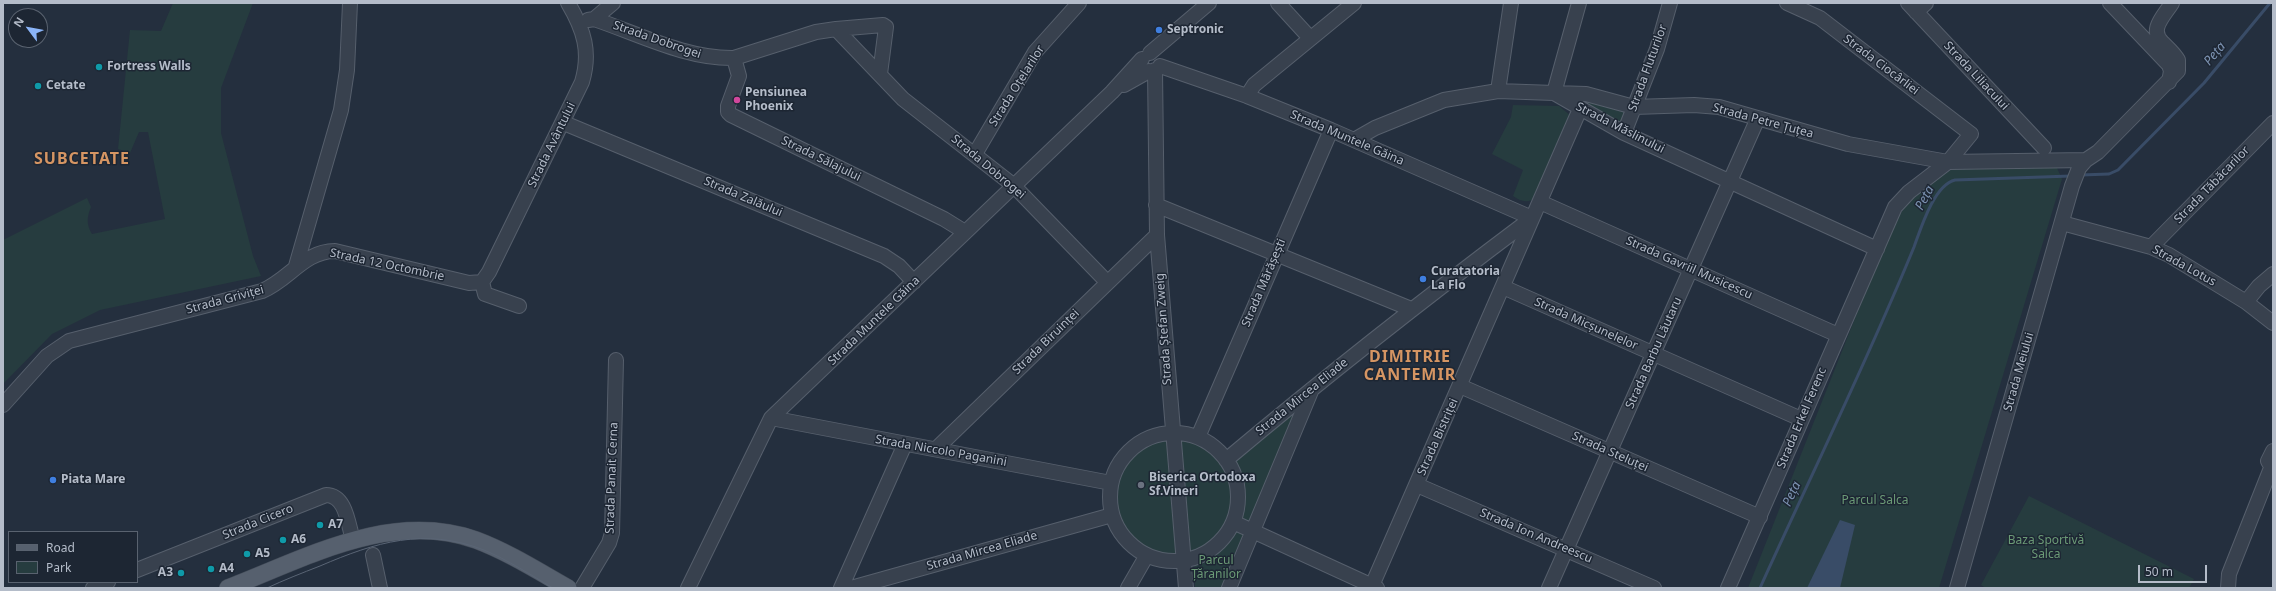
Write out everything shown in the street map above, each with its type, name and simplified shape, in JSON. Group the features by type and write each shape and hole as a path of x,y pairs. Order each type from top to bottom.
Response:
{"main road":[{"path":"228,588 353,540 385,532 422,530 448,532 488,545 568,588"},
{"path":"242,588 257,577"}],"street":[{"name":"Strada Griviței","path":"3,405 47,356 69,341 262,290 280,282 296,266 341,110 347,70 350,3"},
{"name":"Strada Avântului","path":"482,282 488,275 564,123 586,71 587,51 584,37 579,22 568,3"},
{"path":"579,22 594,19 614,3"},
{"name":"Strada Oțelarilor","path":"975,154 1035,52 1079,3"},
{"path":"1153,63 1193,8 1209,3"},
{"path":"1278,3 1310,38"},
{"path":"1247,96 1254,85 1354,3"},
{"path":"1498,91 1511,3"},
{"path":"1554,93 1579,3"},
{"name":"Strada Fluturilor","path":"1624,133 1657,49 1670,3"},
{"name":"Strada Ciocârliei","path":"1787,3 1820,18 1971,134"},
{"path":"2110,3 2169,65 2171,71 2169,82"},
{"path":"2083,164 2098,152 2169,82 2178,71 2179,64 2175,55 2157,36 2156,31 2160,19 2172,3"},
{"name":"Strada Liliacului","path":"1916,6 2044,148"},
{"path":"584,37 593,28 594,19"},
{"name":"Strada Dobrogei","path":"594,19 707,58 734,58 816,32 883,25 886,27 880,74"},
{"name":"Strada Dobrogei","path":"836,29 903,99 1013,185 1107,282"},
{"name":"Strada Sălajului","path":"734,58 739,76 728,106 728,112 731,115 944,219 965,232"},
{"name":"Strada Muntele Găina","path":"688,588 771,418 1112,92 1153,63 1247,96 1331,130 1532,218"},
{"name":"Strada Ștefan Zweig","path":"1153,63 1157,235 1182,560 1186,588"},
{"name":"Strada Măslinului","path":"1354,140 1382,126 1444,100 1498,91 1554,93 1624,133 1877,249"},
{"name":"Strada Petre Țuțea","path":"1554,93 1586,94 1634,107 1706,106 1758,118 1848,144 1948,162 1985,160 2083,164"},
{"name":"Strada Bistriței","path":"1373,587 1580,109"},
{"name":"Strada Barbu Lăutaru","path":"1550,588 1758,118"},
{"name":"Strada Zalăului","path":"564,123 884,256 899,266 914,282"},
{"name":"Strada Tăbăcarilor","path":"2151,247 2273,123"},
{"name":"Strada Mărășești","path":"1198,437 1331,130"},
{"name":"Strada Erkel Ferenc","path":"1728,588 1895,207 1900,200 1948,162 1971,134"},
{"name":"Strada Meiului","path":"1957,588 2072,186 2083,164"},
{"name":"Strada Gavriil Musicescu","path":"1540,202 1838,335"},
{"path":"1156,206 1411,309"},
{"name":"Strada Mircea Eliade","path":"1226,460 1313,387 1411,309 1532,218"},
{"name":"Strada Lotus","path":"2062,223 2151,247 2169,255 2246,302 2273,323"},
{"name":"Strada Biruinței","path":"936,450 1157,235"},
{"name":"Strada 12 Octombrie","path":"296,266 317,254 335,251 469,283 482,282"},
{"path":"2246,302 2259,286 2273,274"},
{"path":"482,282 485,294 520,306"},
{"name":"Strada Micșunelelor","path":"1503,286 1801,420"},
{"name":"Strada Panait Cerna","path":"582,588 609,543 612,533 616,360"},
{"name":"Strada Steluței","path":"1460,386 1760,517"},
{"path":"1229,588 1313,387"},
{"name":"Strada Niccolo Paganini","path":"771,418 1111,483"},
{"path":"1172,432 1198,437 1214,446 1226,460 1234,476 1238,493 1233,522 1223,538 1214,546 1194,557 1170,561 1147,555 1126,539 1112,515 1110,499 1111,483 1121,461 1133,447 1148,438 1172,432"},
{"path":"841,588 905,444"},
{"path":"2228,588 2229,574 2272,468 2268,458 2273,452"},
{"name":"Strada Ion Andreescu","path":"1417,485 1654,588"},
{"name":"Strada Cicero","path":"138,570 326,495 334,495 340,501 353,540"},
{"name":"Strada Mircea Eliade","path":"851,588 1112,515"},
{"path":"1233,522 1373,587"},
{"path":"373,555 380,588"},
{"path":"1128,588 1147,555"},
{"path":"93,588 106,583"}],"green space":[{"path":"173,3 253,3 221,88 221,133 253,256 261,276 100,310 52,334 3,384 3,240 87,198 91,207 88,220 92,234 165,219 148,132 139,132 130,153 118,149 130,30 161,31"},
{"path":"1592,100 1626,110 1625,117 1620,122 1596,111 1586,102"},
{"path":"1513,105 1559,106 1571,116 1537,198 1530,201 1522,201 1513,196 1523,170 1492,154 1511,117"},
{"name":"Parcul Salca","path":"1949,168 2057,168 2062,179 1939,588 1748,588 1869,283 1898,217 1910,199"},
{"name":"Parcul Țăranilor","path":"1313,387 1229,588 1195,588 1194,557 1186,559 1161,559 1146,554 1132,545 1115,521 1110,496 1115,473 1129,452 1149,439 1173,433 1199,439 1226,459"},
{"name":"Baza Sportivă Salca","path":"2029,496 2194,579 2189,588 1986,588 1981,585"}],"water":[{"path":"1840,520 1855,525 1840,588 1807,588"}],"waterway":[{"name":"Peța","path":"2081,175 2109,174 2118,170 2204,83 2270,3"},
{"name":"Peța","path":"1760,588 1877,333 1929,208 1941,190 1947,184 1955,180 2071,176"}],"tram line":[{"path":"267,588 361,550 400,540 421,539 441,539 462,543 484,550 511,563 553,588"}],"place":[{"name":"Septronic","path":"1159,30"},
{"name":"Fortress Walls","path":"99,67"},
{"name":"Cetate","path":"38,86"},
{"name":"Pensiunea Phoenix","path":"737,100"},
{"name":"Curatatoria La Flo","path":"1423,279"},
{"name":"Piata Mare","path":"53,480"},
{"name":"Biserica Ortodoxa Sf.Vineri","path":"1141,485"},
{"name":"A7","path":"320,525"},
{"name":"A6","path":"283,540"},
{"name":"A5","path":"247,554"},
{"name":"A4","path":"211,569"},
{"name":"A3","path":"181,573"}],"district":[{"name":"SUBCETATE","path":"82,159"},
{"name":"DIMITRIE CANTEMIR","path":"1410,366"}]}
